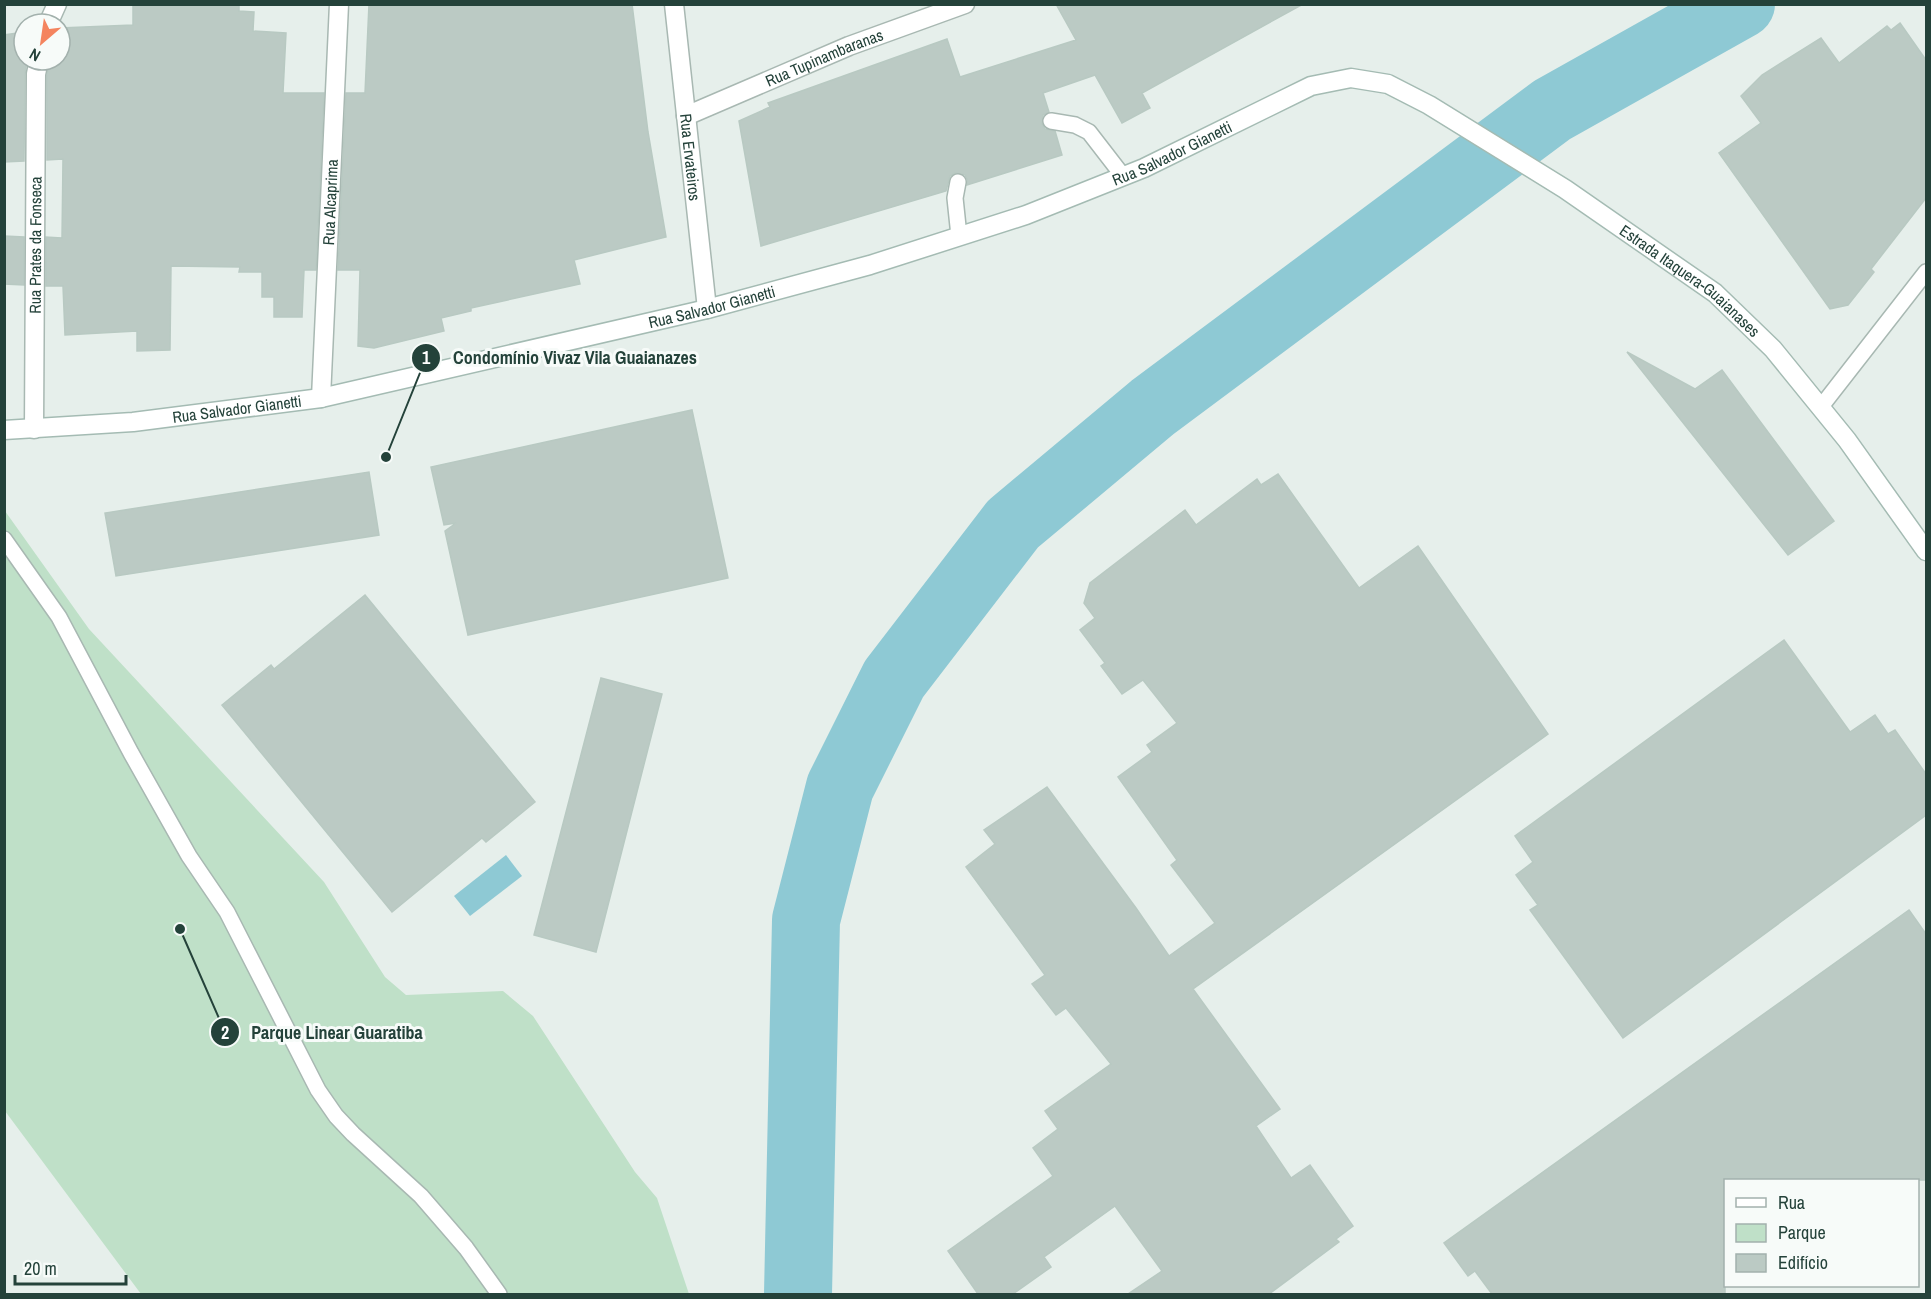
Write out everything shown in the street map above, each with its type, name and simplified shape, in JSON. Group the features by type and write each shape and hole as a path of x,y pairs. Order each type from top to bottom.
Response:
{"main road":[{"name":"Rua Alcaprima","path":"321,398 339,4"},
{"name":"Rua Ervateiros","path":"674,4 707,309"},
{"name":"Rua Tupinambaranas","path":"686,116 849,46 965,4"},
{"name":"Rua Prates da Fonseca","path":"34,429 36,72"},
{"name":"Rua Salvador Gianetti","path":"4,430 133,422 321,398 707,309 870,265 1026,215 1144,168 1311,86 1351,78 1388,84"},
{"name":"Estrada Itaquera-Guaianases","path":"1388,84 1429,105 1565,189 1715,293 1773,349 1847,440 1926,550"}],"lane":[{"path":"1052,121 1075,125 1089,132 1123,176"},
{"path":"958,182 955,198 959,236"},
{"path":"1821,408 1926,272"},
{"path":"4,539 59,617 189,856 227,912 318,1090 336,1116 353,1134 422,1196 466,1248 499,1294"}],"green space":[{"path":"5,511 89,629 324,882 385,977 406,995 503,991 533,1016 635,1172 657,1198 689,1294 141,1294 5,1111"}],"water":[{"path":"506,855 522,876 470,916 454,896"}],"building":[{"path":"133,4 239,4 239,11 254,12 253,31 286,33 283,93 324,93 316,270 304,270 302,317 274,317 274,297 262,297 262,272 239,272 240,267 171,266 170,350 137,351 137,331 65,335 63,286 46,286 46,237 62,238 63,159 47,160 48,72 72,72 72,28 133,25"},
{"path":"369,4 632,4 648,132 666,237 574,260 580,284 471,308 471,311 441,318 444,331 374,348 358,346 360,270 338,270 346,93 365,93"},
{"path":"1056,4 1303,4 1142,93 1150,108 1122,123 1095,75 1043,93 1049,112 1043,115 1042,124 1045,129 1055,131 1062,155 967,185 965,175 955,173 950,176 946,191 761,246 739,121 770,107 768,103 947,39 960,77 1076,40"},
{"path":"1900,23 1926,60 1926,198 1871,269 1874,272 1848,305 1830,309 1719,153 1761,123 1741,96 1762,75 1821,38 1839,63 1887,26 1891,30"},
{"path":"12,34 12,72 25,72 24,161 4,162 4,35"},
{"path":"4,236 24,237 24,285 4,284"},
{"path":"1627,352 1695,389 1722,370 1834,521 1788,555"},
{"path":"692,410 728,578 468,635 445,531 456,523 444,525 431,467"},
{"path":"369,472 379,535 116,576 105,513"},
{"path":"1278,474 1359,588 1418,546 1548,734 1193,989 1280,1109 1256,1126 1291,1178 1310,1165 1353,1226 1336,1239 1339,1242 1269,1294 1128,1294 1162,1271 1115,1206 1044,1257 1051,1267 1013,1294 978,1294 948,1251 1053,1176 1033,1148 1058,1129 1045,1111 1111,1064 1066,1008 1056,1015 1032,984 1045,975 966,867 995,844 984,830 1047,787 1169,956 1215,923 1171,865 1177,860 1118,777 1152,752 1147,745 1177,723 1143,680 1122,694 1101,666 1105,663 1080,630 1095,618 1084,603 1090,583 1185,510 1196,525 1257,479 1261,485"},
{"path":"365,595 535,802 486,842 482,838 392,912 222,705 271,665 274,669"},
{"path":"1784,640 1850,732 1875,715 1888,734 1895,730 1926,774 1926,815 1623,1038 1530,910 1538,905 1516,875 1533,862 1515,836"},
{"path":"601,678 662,694 596,952 534,935"},
{"path":"1909,910 1926,934 1926,1180 1724,1179 1725,1294 1492,1294 1475,1271 1468,1276 1444,1243"}],"waterway":[{"path":"798,1294 806,920 840,787 894,679 1013,524 1153,407 1552,110 1741,4"}],"place":[{"name":"Condomínio Vivaz Vila Guaianazes","path":"386,457"},
{"name":"Parque Linear Guaratiba","path":"180,929"}]}
